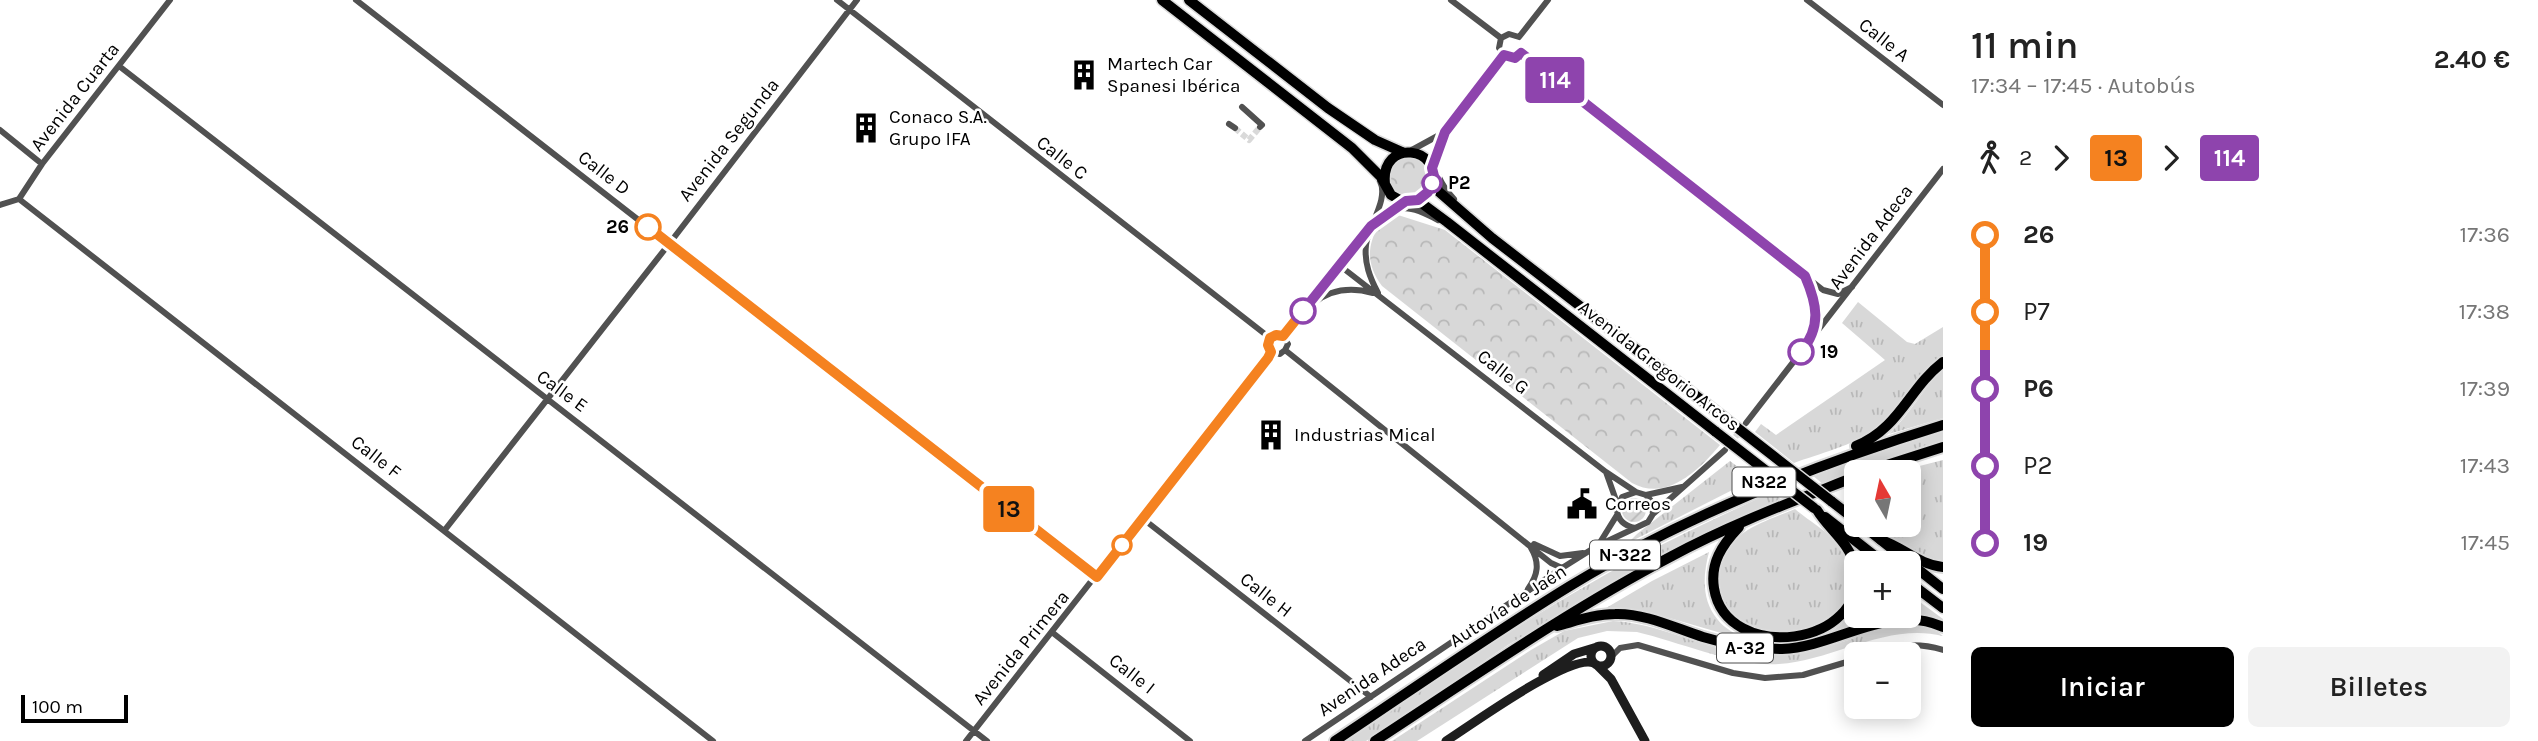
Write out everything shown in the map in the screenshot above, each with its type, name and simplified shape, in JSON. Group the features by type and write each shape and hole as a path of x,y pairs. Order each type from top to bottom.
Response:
{"highway":[{"name":"N322","path":"1570,586 1620,555 1756,485 1876,436 1899,414 1926,378 1943,362"},
{"name":"Autovía de Jaén","path":"1335,741 1570,586 1617,559 1761,489 1861,450 1943,425"},
{"path":"1900,460 1943,447"},
{"path":"1909,457 1943,456"},
{"name":"N-322","path":"1375,741 1548,629 1672,556 1746,520 1844,481"},
{"name":"A-32","path":"1746,520 1727,539 1715,560 1713,582 1720,607 1726,617 1736,625 1750,631 1764,636 1796,637 1811,633 1836,620 1849,604 1856,581 1852,557 1815,509"},
{"path":"1881,540 1896,545 1922,561 1943,567"},
{"name":"A-32","path":"1548,629 1615,614 1642,617 1742,648 1785,649 1829,640 1885,621 1909,619 1931,622 1943,627"}],"main road":[{"path":"1162,0 1352,148 1374,170 1384,189 1394,197 1404,203 1422,198 1428,192 1434,168 1423,156 1375,141 1189,0"},
{"path":"1384,189 1387,165 1393,157 1405,152"},
{"name":"Avenida Gregorio Arcos","path":"1434,168 1438,191 1492,238 1844,510"},
{"name":"Avenida Gregorio Arcos","path":"1404,203 1420,202 1467,237 1868,551"},
{"path":"1877,537 1943,589"},
{"path":"1921,592 1943,608"}],"street":[{"name":"Avenida Cuarta","path":"19,199 42,164 170,0"},
{"name":"Calle D","path":"356,0 1097,577"},
{"name":"Calle C","path":"837,0 1270,338"},
{"name":"Avenida Segunda","path":"444,531 857,0"},
{"path":"1451,0 1501,38"},
{"path":"1519,37 1548,0"},
{"name":"Calle A","path":"1807,0 1943,105"},
{"path":"1509,34 1519,37 1523,44 1521,53 1515,58 1504,55 1499,48 1501,38 1509,34"},
{"path":"1521,53 1805,276 1830,293 1838,294 1852,287"},
{"path":"1492,238 1443,187 1434,168 1445,132 1504,55"},
{"name":"Calle E","path":"119,66 987,741"},
{"path":"1242,107 1262,125 1260,127"},
{"path":"0,130 42,164"},
{"path":"1405,152 1445,132"},
{"name":"Avenida Adeca","path":"1746,423 1943,169"},
{"path":"1371,226 1384,189"},
{"path":"0,205 19,199"},
{"name":"Calle F","path":"19,199 713,741"},
{"path":"1283,336 1371,226 1404,203"},
{"name":"Calle G","path":"1371,226 1366,243 1366,262 1378,295"},
{"name":"Calle G","path":"1339,265 1606,472 1636,492"},
{"path":"1805,276 1816,310 1808,344"},
{"path":"1301,313 1320,298 1338,291 1353,289 1378,295"},
{"path":"1283,336 1287,344 1285,350 1280,354 1271,352 1268,345 1270,338 1283,336"},
{"path":"1285,350 1551,563 1562,568"},
{"name":"Avenida Primera","path":"966,741 1271,352"},
{"path":"1606,472 1618,504 1618,515 1625,524 1635,528 1646,524 1653,514 1725,450"},
{"path":"1618,504 1627,493 1646,495 1683,486"},
{"path":"1646,495 1651,501 1653,514"},
{"name":"Avenida Adeca","path":"1597,546 1618,515"},
{"name":"Calle H","path":"1142,518 1371,697"},
{"name":"Avenida Adeca","path":"1304,741 1562,568 1597,546 1635,528"},
{"path":"1526,541 1554,554 1566,556 1588,552"},
{"path":"1526,541 1535,555 1537,568 1536,577 1527,592"},
{"path":"1554,554 1562,568"},
{"name":"Calle I","path":"1053,632 1190,741"},
{"path":"1525,690 1572,665 1588,661 1603,666 1620,648 1638,645 1733,673 1765,678 1803,675 1844,663"},
{"path":"1921,646 1943,650"},
{"path":"1597,647 1592,654 1596,664 1611,679 1645,741"},
{"path":"1446,741 1525,690 1574,654 1597,647 1607,648 1611,659 1611,679"}],"green space":[{"path":"1409,157 1423,163 1429,177 1423,191 1409,197 1395,191 1389,177 1395,163"},
{"path":"1398,215 1445,230 1720,445 1692,473 1670,486 1645,488 1632,483 1382,286 1373,271 1370,249 1379,225 1383,226"},
{"path":"1858,302 1907,342 1915,344 1943,327 1943,355 1924,372 1892,413 1874,430 1846,445 1794,463 1755,432 1761,424 1776,435 1885,360 1842,323"},
{"path":"1943,367 1943,418 1889,434 1904,418"},
{"path":"1943,430 1943,442 1892,460 1856,460"},
{"path":"1943,460 1943,564 1921,556 1921,551 1913,551 1892,537 1922,537 1922,465"},
{"path":"1730,461 1754,479 1628,543 1637,534"},
{"path":"1844,464 1844,477 1823,484 1812,475"},
{"path":"1772,492 1782,500 1611,584 1508,645 1366,741 1344,741 1559,601 1657,547"},
{"path":"1634,498 1642,502 1646,510 1642,518 1634,522 1626,518 1622,510 1626,502"},
{"path":"1795,509 1821,528 1844,552 1844,601 1835,613 1820,624 1801,631 1780,633 1760,629 1742,622 1722,601 1717,576 1725,552 1740,535"},
{"path":"1709,552 1705,587 1712,612 1721,623 1745,640 1666,617 1626,609 1601,611 1652,581"},
{"path":"1921,603 1943,621 1921,614"},
{"path":"1613,621 1627,622 1721,649 1761,654 1811,650 1885,628 1921,628 1921,626 1943,636 1902,634 1867,642 1844,642 1844,649 1820,656 1779,664 1763,664 1727,658 1637,632 1607,631 1578,638 1417,741 1392,741 1564,631"},
{"path":"1844,621 1844,628 1848,628 1827,635"}],"tunnel":[{"path":"1235,128 1249,140 1260,127"},
{"path":"1730,444 1746,423"}],"bus line":[{"name":"114","path":"1303,311 1371,226 1389,211 1406,201 1418,200 1428,192 1434,176 1432,168 1445,132 1504,55 1515,58 1521,53 1805,276 1816,303 1816,310 1808,344 1801,352"},
{"name":"13","path":"648,227 1097,577 1268,358 1271,352 1268,345 1270,338 1283,336 1303,311"}],"place":[{"name":"Martech Car Spanesi Ibérica","path":"1084,75"},
{"name":"Conaco S.A. Grupo IFA","path":"866,128"},
{"name":"P2","path":"1432,183"},
{"name":"26","path":"648,227"},
{"name":"19","path":"1801,352"},
{"name":"Industrias Mical","path":"1271,435"},
{"name":"Correos","path":"1582,504"}]}
